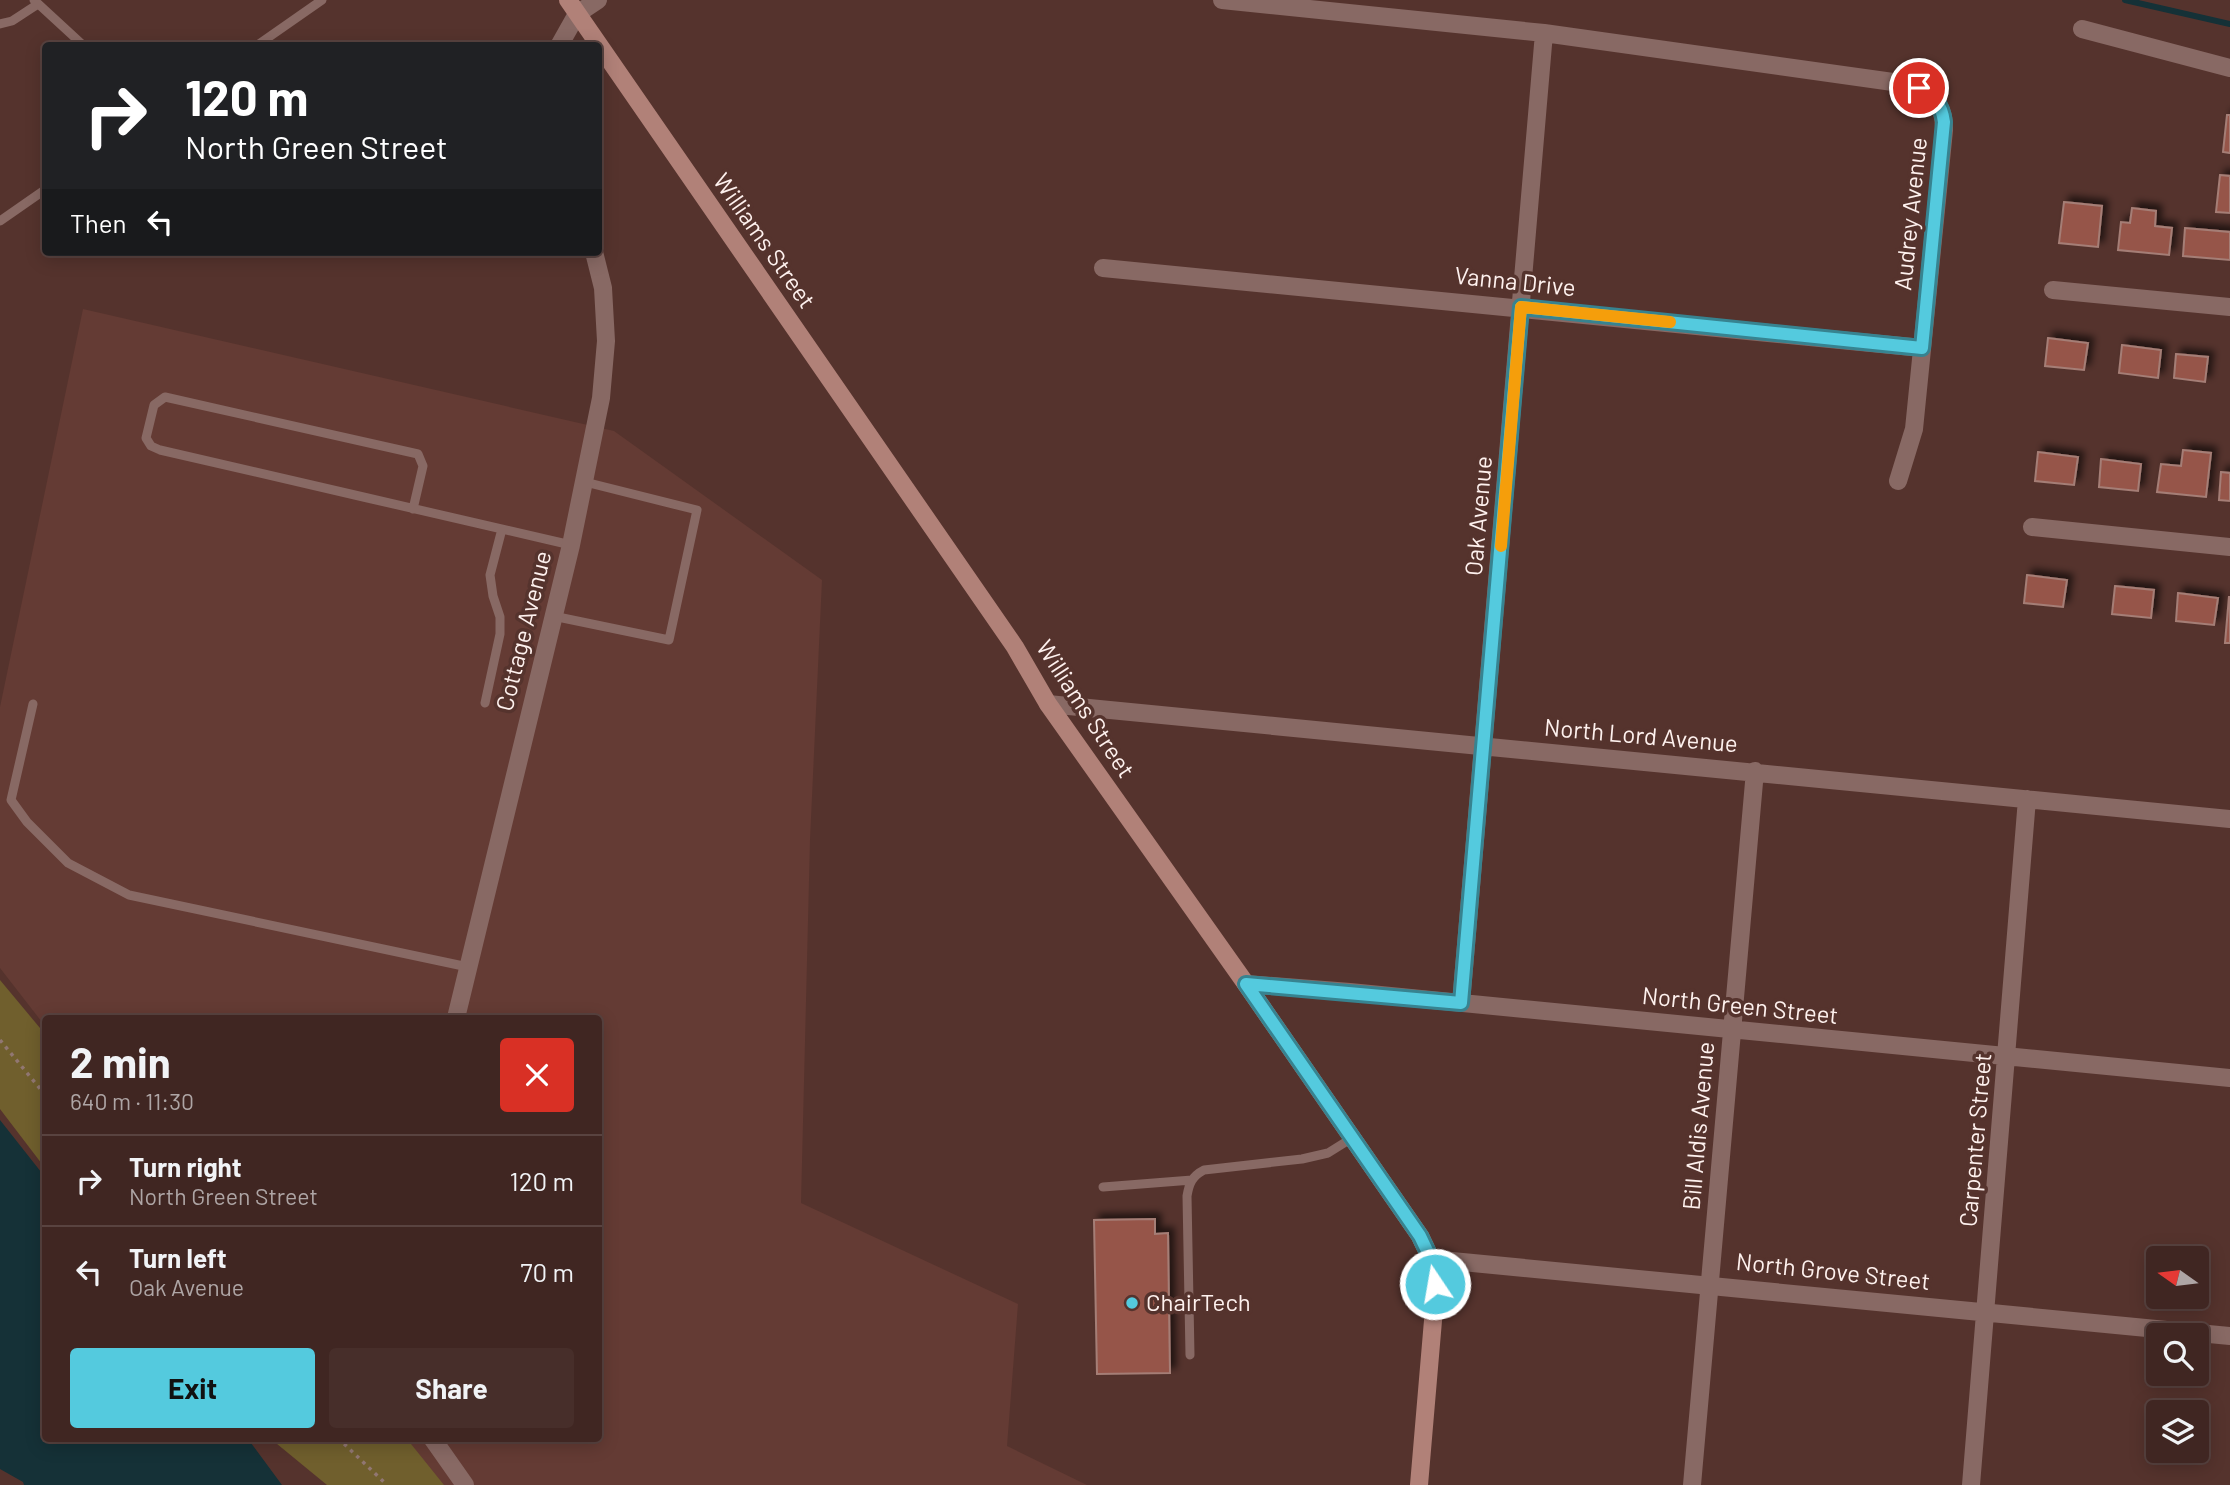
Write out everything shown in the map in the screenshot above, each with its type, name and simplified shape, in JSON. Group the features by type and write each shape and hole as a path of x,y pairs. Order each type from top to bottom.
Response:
{"street":[{"path":"560,42 573,7 598,0"},
{"name":"Audrey Avenue","path":"1222,0 1544,33 1900,83 1931,94 1942,110 1944,122 1914,429 1898,481"},
{"name":"Williams Street","path":"573,7 597,42"},
{"path":"2082,29 2230,68"},
{"name":"Oak Avenue","path":"1461,1003 1544,33"},
{"name":"Williams Street","path":"602,49 1015,647 1048,704 1420,1236 1431,1259 1435,1311 1419,1485"},
{"name":"Cottage Avenue","path":"457,1015 585,482 601,398 606,341 603,288 595,256"},
{"name":"Vanna Drive","path":"1103,268 1922,348"},
{"path":"2053,290 2230,307"},
{"path":"2032,527 2230,547"},
{"name":"North Lord Avenue","path":"1048,704 2230,819"},
{"name":"Bill Aldis Avenue","path":"1692,1485 1755,771"},
{"name":"Carpenter Street","path":"1971,1485 2027,799"},
{"name":"North Green Street","path":"1246,984 2230,1078"},
{"name":"North Grove Street","path":"1431,1259 2230,1336"},
{"path":"435,1442 466,1485"}],"lane":[{"path":"270,42 322,0"},
{"path":"0,24 12,21 36,2 81,42"},
{"path":"0,220 42,192"},
{"path":"413,509 423,466 418,454 165,397 154,405 146,438 151,446 160,450 413,509 570,545"},
{"path":"553,616 669,640 697,510 585,482"},
{"path":"485,703 500,634 500,617 490,575 502,529"},
{"path":"33,704 12,800 27,822 68,863 129,895 468,967"},
{"path":"1190,1355 1187,1196 1196,1174 1204,1170 1303,1159 1328,1153 1352,1138"},
{"path":"1103,1187 1192,1180"}],"path":[{"path":"0,1040 42,1091"},
{"path":"342,1442 387,1485"}],"shaded area":[{"path":"83,309 614,431 822,580 810,840 801,1203 1018,1304 1007,1446 1087,1485 422,1485 384,1442 602,1442 602,1015 42,1015 42,1022 0,968 0,707"},
{"path":"0,980 42,1030 42,1164 0,1109"},
{"path":"275,1442 409,1442 444,1485 327,1485"}],"water":[{"path":"0,1120 42,1173 42,1442 250,1442 282,1485 24,1485 0,1469"}],"building":[{"path":"2227,115 2230,115 2230,153 2223,152"},
{"path":"2220,175 2230,176 2230,213 2216,212"},
{"path":"2064,202 2102,206 2098,247 2059,243"},
{"path":"2132,208 2156,211 2155,226 2172,228 2169,255 2118,250 2121,222 2130,223"},
{"path":"2185,228 2230,232 2230,260 2183,256"},
{"path":"2048,338 2088,343 2084,370 2045,366"},
{"path":"2122,345 2161,350 2158,378 2119,373"},
{"path":"2176,354 2208,357 2205,382 2174,378"},
{"path":"2183,450 2211,453 2206,497 2157,492 2161,464 2181,466"},
{"path":"2038,452 2078,457 2074,485 2035,481"},
{"path":"2101,459 2141,464 2138,491 2099,487"},
{"path":"2221,472 2230,473 2230,501 2219,500"},
{"path":"2027,575 2067,580 2063,607 2024,603"},
{"path":"2115,586 2154,590 2151,618 2112,614"},
{"path":"2178,593 2218,598 2214,625 2176,621"},
{"path":"2229,597 2230,643 2225,643"},
{"name":"ChairTech","path":"1155,1219 1155,1234 1168,1233 1170,1373 1097,1374 1094,1220"}],"waterway":[{"path":"2125,0 2230,24"}],"slow traffic":[{"path":"1501,546 1521,307 1670,322"}],"place":[{"name":"ChairTech","path":"1132,1303"}],"route":[{"path":"1435,1284 1431,1259 1420,1236 1246,984 1461,1003 1521,307 1922,348 1944,122 1942,110 1935,99 1919,88"}]}
